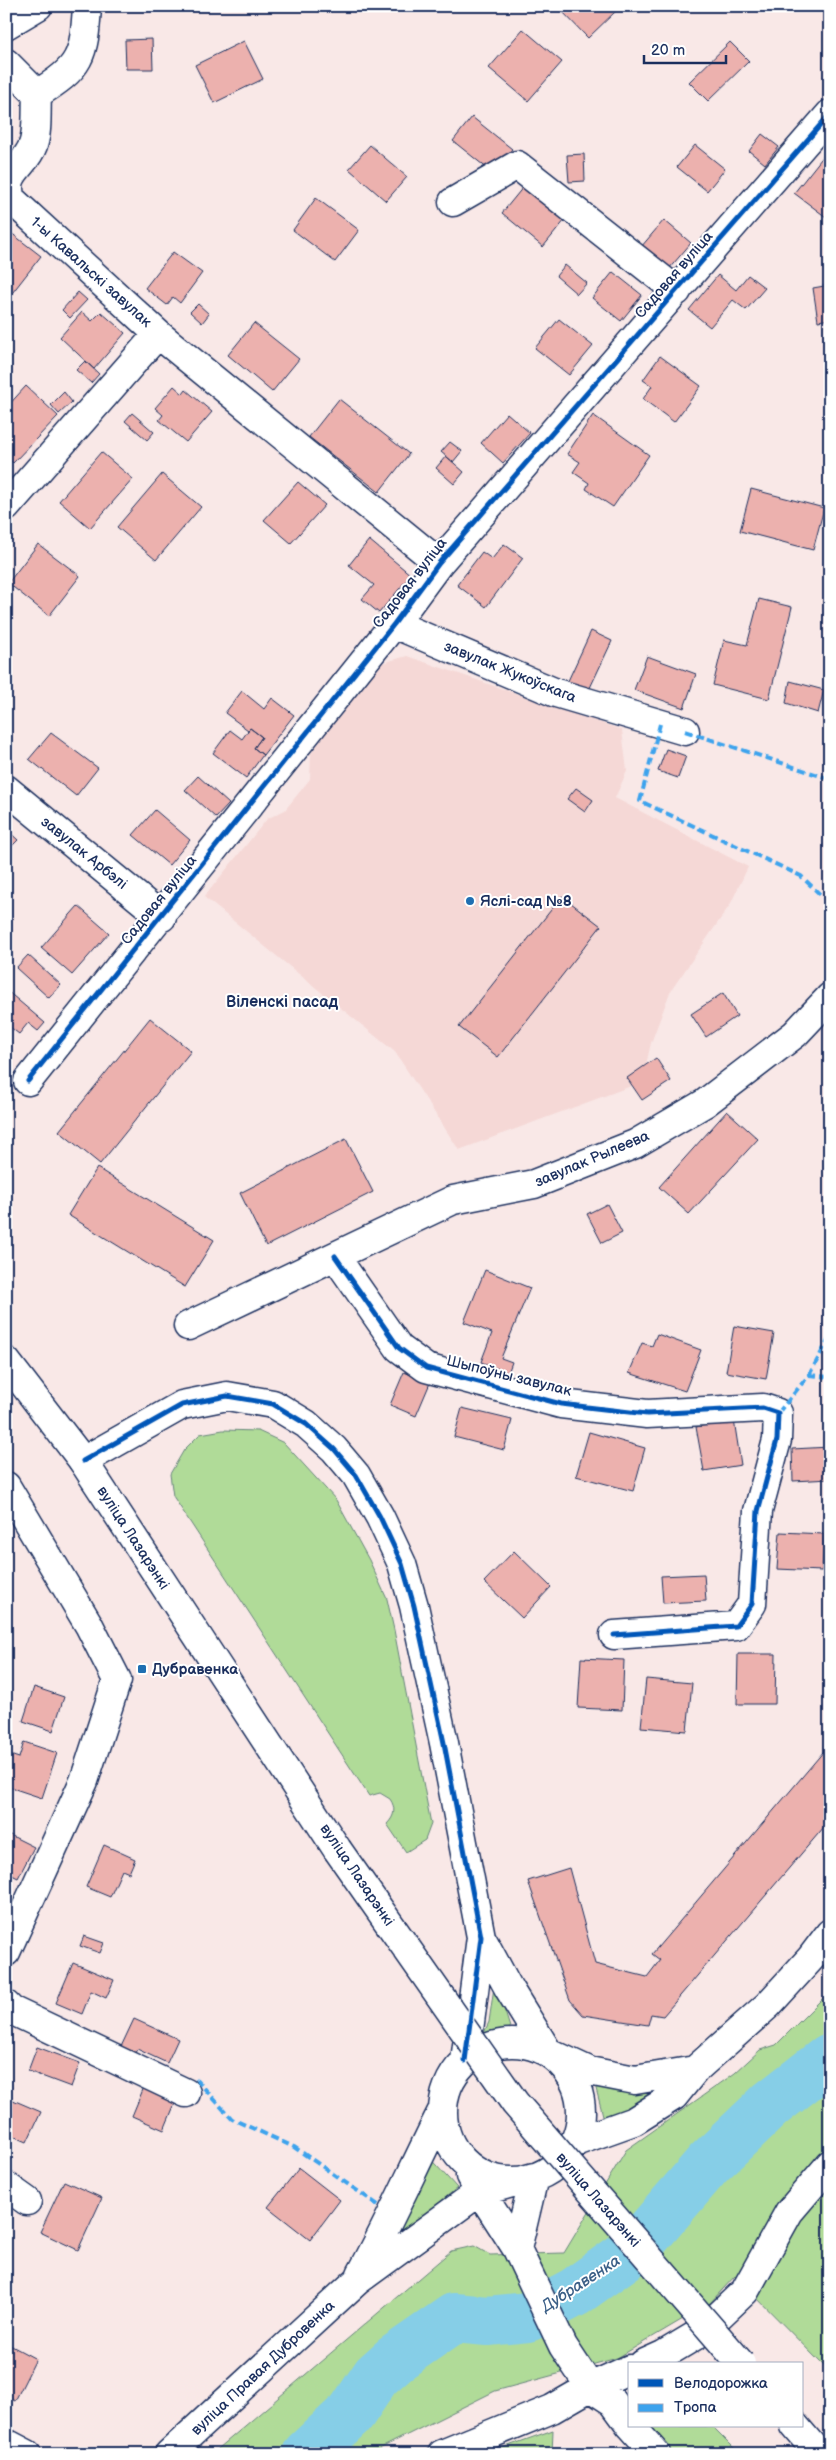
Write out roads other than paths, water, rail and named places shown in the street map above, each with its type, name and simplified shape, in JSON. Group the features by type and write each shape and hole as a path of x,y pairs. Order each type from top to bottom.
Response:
{"street":[{"path":"6,25 38,6"},
{"path":"6,63 37,94 65,77 79,58 86,31 87,6"},
{"name":"1-ы Кавальскі завулак","path":"37,94 33,144 10,179 7,188 11,199 158,334 439,563"},
{"name":"Садовая вуліца","path":"28,1081 162,917 394,624 439,563 830,114"},
{"path":"453,202 518,165 677,291"},
{"name":"1-ы Кавальскі завулак","path":"6,507 158,334"},
{"name":"завулак Жукоўскага","path":"394,624 556,693 685,731"},
{"name":"завулак Арбэлі","path":"6,789 162,917"},
{"name":"завулак Рылеева","path":"188,1326 453,1200 534,1184 635,1144 705,1103 795,1034 830,997"},
{"name":"Шыпоўны завулак","path":"336,1256 399,1348 426,1368 561,1404 647,1414 763,1408 778,1413 777,1440 758,1510 752,1604 736,1626 614,1635"},
{"name":"вуліца Лазарэнкі","path":"6,1362 83,1461 337,1849 515,2103 739,2362"},
{"path":"83,1461 182,1405 227,1396 273,1404 306,1424 334,1449 356,1475 402,1564 414,1606 444,1743 480,1937 465,2061"},
{"path":"6,1486 89,1625 117,1680 84,1780 6,1952"},
{"path":"575,2142 634,2121 674,2096 695,2070 768,2005 811,1958 830,1933"},
{"path":"480,1937 509,1989 548,2052"},
{"path":"8,2012 186,2093"},
{"name":"вуліца Правая Дубровенка","path":"357,2281 386,2228 405,2184 443,2109 446,2091 452,2079 465,2061 478,2052 504,2043 522,2043 548,2052 589,2071 635,2080 695,2070"},
{"name":"вуліца Правая Дубровенка","path":"169,2454 357,2281 479,2192 534,2178 547,2172 563,2159 575,2142 581,2122 582,2106 573,2078 548,2052"},
{"name":"вуліца Правая Дубровенка","path":"443,2109 447,2135 458,2155 480,2173 503,2180 534,2178"},
{"path":"458,2155 479,2192 517,2249 562,2339 590,2387 613,2402 628,2423"},
{"path":"647,2362 703,2331 745,2291 789,2212 830,2164"},
{"path":"517,2249 534,2178"},
{"path":"442,2454 552,2409 590,2387 628,2371"},
{"path":"632,2428 656,2454"},
{"path":"797,2428 819,2454"},
{"path":"6,2443 27,2454"}],"waterway":[{"name":"Дубравенка","path":"307,2454 352,2412 376,2376 395,2359 454,2318 488,2321 528,2317 575,2292 635,2249 709,2163 771,2104 830,2058"}],"place":[{"name":"Яслі-сад №8","path":"470,901"},
{"name":"Дубравенка","path":"142,1669"}],"district":[{"name":"Віленскі пасад","path":"282,1002"}]}
